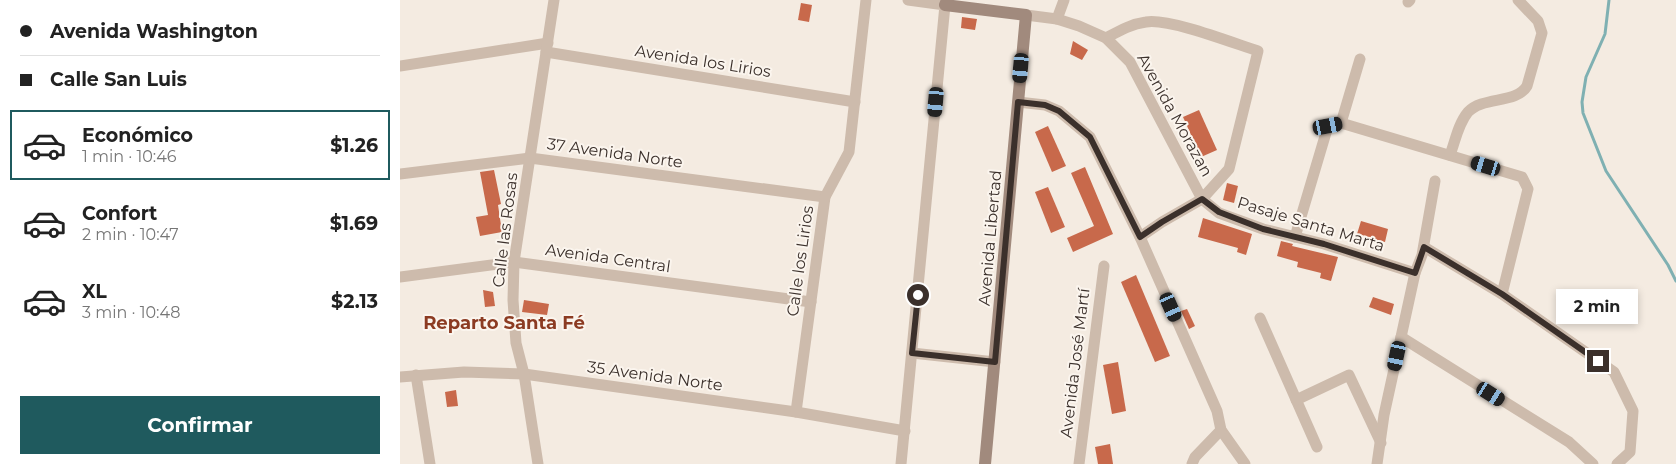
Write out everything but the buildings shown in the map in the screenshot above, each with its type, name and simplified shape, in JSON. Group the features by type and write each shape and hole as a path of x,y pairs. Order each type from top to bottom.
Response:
{"main road":[{"name":"Avenida Morazan","path":"946,3 1026,15"},
{"name":"Avenida Libertad","path":"986,464 1026,15"}],"street":[{"name":"Calle las Rosas","path":"538,464 524,374 516,343 513,314 514,262 554,0"},
{"name":"Calle los Lirios","path":"796,412 825,197 849,152 866,0"},
{"path":"901,464 946,3 908,0"},
{"path":"1057,19 1064,0"},
{"path":"1450,155 1461,124 1468,112 1478,104 1520,93 1527,86 1542,33 1538,21 1518,0"},
{"name":"Avenida Morazan","path":"1026,15 1057,19 1106,38 1130,62 1202,199"},
{"path":"1106,38 1124,28 1147,22 1155,22 1170,24 1258,51 1229,169 1202,199 1140,237"},
{"name":"Avenida los Lirios","path":"400,66 547,47 855,102"},
{"path":"1341,123 1360,59"},
{"path":"1018,102 1045,105 1059,111 1090,137 1140,237 1218,411 1221,430 1245,464"},
{"path":"1295,237 1328,126 1341,123 1522,177 1528,189 1502,294"},
{"name":"37 Avenida Norte","path":"400,174 530,158 825,197"},
{"path":"1377,464 1384,415 1415,273 1424,247 1435,181"},
{"name":"Pasaje Santa Marta","path":"1202,199 1219,212 1263,229 1324,244 1415,273"},
{"path":"1424,247 1502,294 1614,372 1633,411 1630,452 1617,464"},
{"name":"Avenida Central","path":"400,277 514,262 811,302"},
{"name":"Avenida José Martí","path":"1079,464 1104,266"},
{"path":"1260,318 1316,447"},
{"path":"1401,337 1569,442 1593,464"},
{"path":"912,353 995,362"},
{"name":"35 Avenida Norte","path":"400,377 464,372 524,374 796,412 905,431"},
{"path":"416,375 430,464"},
{"path":"1296,400 1349,376 1381,443"},
{"path":"1192,464 1195,457 1221,430"}],"waterway":[{"path":"1609,0 1605,34 1586,77 1582,102 1583,113 1606,171 1668,265 1676,281"}],"district":[{"name":"Reparto Santa Fé","path":"504,323"}],"route":[{"path":"918,295 912,353 995,362 1018,102 1045,105 1059,111 1090,137 1140,237 1202,199 1219,212 1263,229 1324,244 1415,273 1424,247 1502,294 1598,361"}]}
